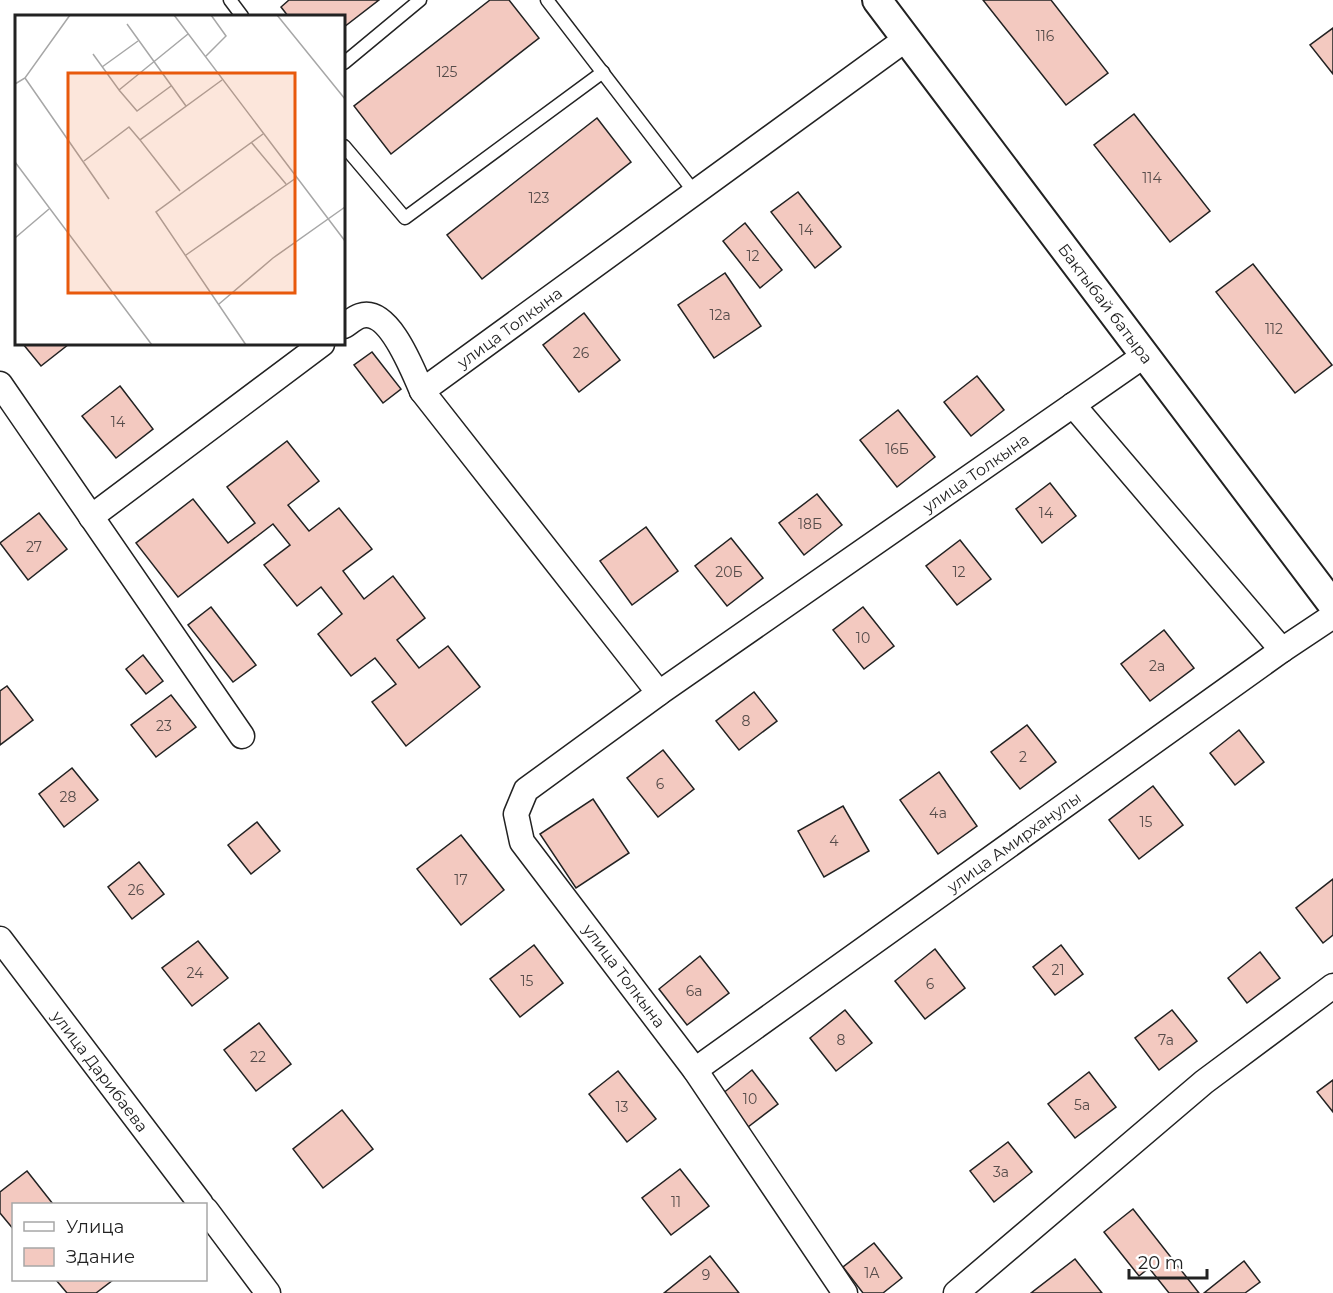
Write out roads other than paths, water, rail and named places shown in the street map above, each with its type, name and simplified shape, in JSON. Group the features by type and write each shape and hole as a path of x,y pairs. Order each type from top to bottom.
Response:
{"street":[{"name":"Бактыбай батыра","path":"877,0 1333,605"},
{"name":"улица Толкына","path":"422,391 906,39"},
{"path":"345,325 361,316 372,316 397,338 422,391 658,693"},
{"path":"91,517 321,345"},
{"name":"улица Толкына","path":"845,1293 695,1070 522,842 516,814 526,790 658,693 1145,355"},
{"path":"0,384 242,736"},
{"path":"1073,405 1282,650"},
{"name":"улица Амирханулы","path":"695,1070 1282,650 1333,616"},
{"name":"улица Дарибаева","path":"0,939 200,1203"},
{"path":"956,1293 1204,1082 1333,986"},
{"path":"207,1211 268,1293"}],"lane":[{"path":"230,0 241,15"},
{"path":"345,62 420,0"},
{"path":"548,0 695,193"},
{"path":"345,147 405,218 603,72"}]}
